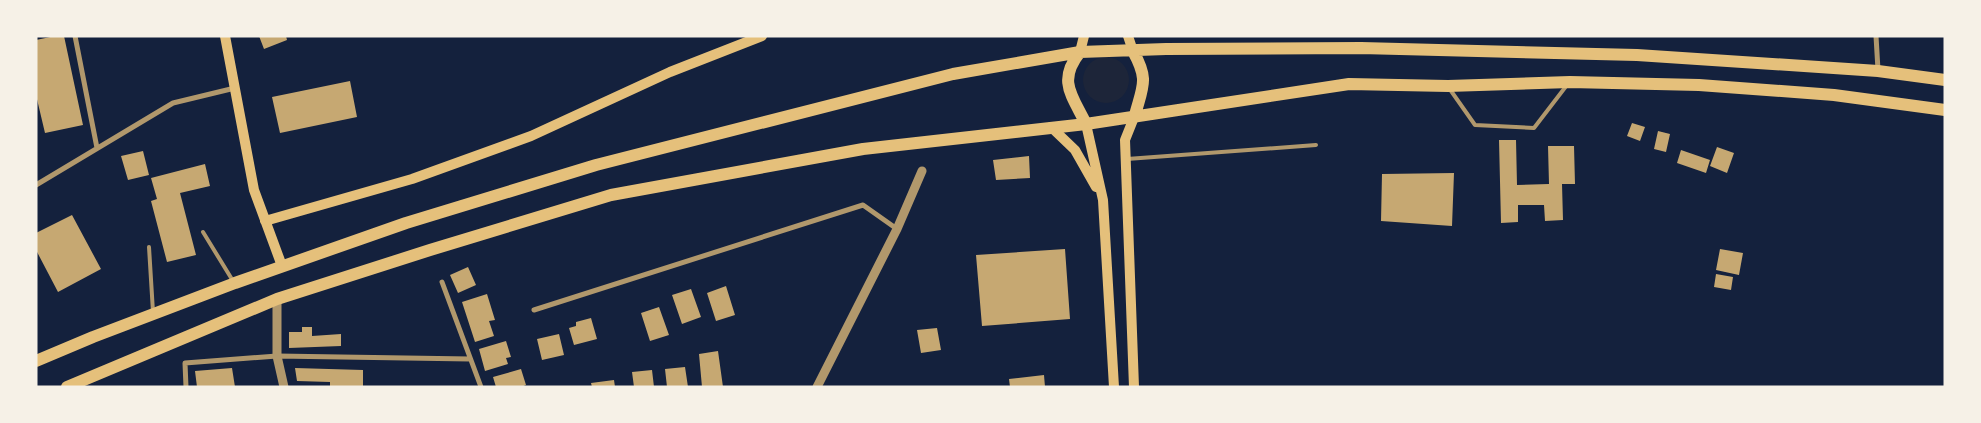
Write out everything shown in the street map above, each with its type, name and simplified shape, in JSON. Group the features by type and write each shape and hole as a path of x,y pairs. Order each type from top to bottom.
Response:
{"highway":[{"path":"36,361 153,313 282,266 406,223 596,165 953,74 1080,52 1361,48 1637,55 1878,71 1945,80"},
{"path":"1133,51 1141,65 1144,77 1144,89 1134,116"},
{"path":"1080,52 1073,61 1068,73 1068,85 1071,96 1086,124"},
{"path":"67,387 277,299 612,195 863,149 1051,126 1086,124 1349,84 1448,86 1570,82 1698,85 1834,95 1945,110"}],"main road":[{"path":"226,36 254,190 282,266"},
{"path":"265,221 412,180 531,136 670,72 762,36"},
{"path":"1080,52 1084,36"},
{"path":"1128,36 1133,51"},
{"path":"1134,116 1126,140 1134,387"},
{"path":"1086,124 1103,200 1114,387"},
{"path":"1051,126 1075,150 1103,200"}],"street":[{"path":"75,36 97,148"},
{"path":"1876,36 1878,71"},
{"path":"36,184 173,103 235,88"},
{"path":"817,387 897,228 922,170"},
{"path":"534,310 863,205 897,228"},
{"path":"442,282 481,387"},
{"path":"277,299 277,356 284,387"},
{"path":"186,387 185,362 277,356 470,358"}],"lane":[{"path":"1448,86 1475,125 1534,128 1570,82"},
{"path":"1127,159 1316,145"},
{"path":"203,232 234,283"},
{"path":"149,247 153,313"}],"shaded area":[{"path":"1102,57 1110,57 1119,61 1125,67 1129,80 1125,93 1119,99 1110,103 1102,103 1093,99 1087,93 1083,84 1083,76 1087,67 1093,61"}],"building":[{"path":"64,36 83,125 45,133 36,95 36,40"},
{"path":"259,36 286,36 287,40 264,49"},
{"path":"350,81 357,117 280,133 272,97"},
{"path":"1632,123 1645,127 1640,141 1627,136"},
{"path":"1658,131 1670,134 1666,152 1654,149"},
{"path":"1499,140 1516,140 1517,185 1549,184 1548,146 1574,146 1575,184 1562,184 1563,220 1545,221 1544,205 1518,205 1518,222 1501,223"},
{"path":"1717,147 1734,153 1727,173 1710,166"},
{"path":"1681,150 1710,160 1706,173 1677,163"},
{"path":"143,151 149,175 128,180 121,156"},
{"path":"1029,156 1030,178 996,180 993,160"},
{"path":"205,164 210,186 180,193 196,255 167,262 151,201 157,199 151,178"},
{"path":"1454,173 1452,226 1381,221 1382,174"},
{"path":"72,215 101,269 58,292 36,250 36,233"},
{"path":"1065,249 1070,319 982,326 976,255"},
{"path":"1720,249 1743,253 1739,275 1716,270"},
{"path":"468,267 476,285 458,293 450,275"},
{"path":"1716,274 1733,277 1731,290 1714,287"},
{"path":"726,286 735,315 716,321 707,293"},
{"path":"691,289 701,317 682,324 672,295"},
{"path":"487,294 495,320 489,321 494,336 475,342 462,302"},
{"path":"659,307 669,335 650,341 641,313"},
{"path":"591,318 597,339 574,345 569,328 576,326 576,322"},
{"path":"302,327 312,327 312,336 341,334 341,346 289,348 289,332 302,332"},
{"path":"937,328 941,350 921,353 917,330"},
{"path":"559,334 564,355 542,360 537,339"},
{"path":"506,341 511,357 506,358 508,364 485,371 479,349"},
{"path":"718,351 723,387 702,387 699,354"},
{"path":"685,367 688,387 667,387 665,369"},
{"path":"232,368 235,387 197,387 195,371"},
{"path":"295,368 363,370 363,387 330,386 330,382 297,381"},
{"path":"521,369 526,385 521,387 496,387 493,377"},
{"path":"652,370 654,387 634,387 632,372"},
{"path":"1044,375 1045,387 1010,387 1009,379"},
{"path":"614,380 615,387 592,387 591,383"}]}
